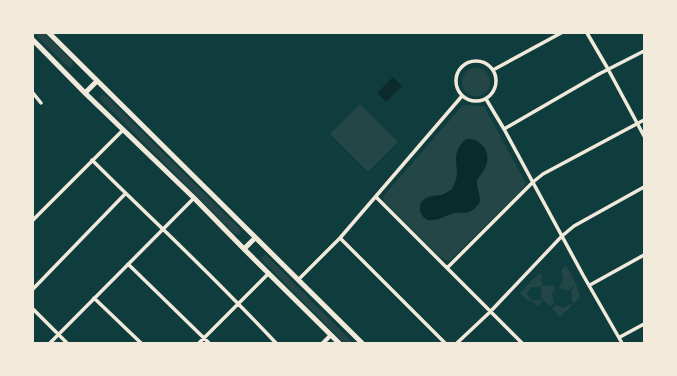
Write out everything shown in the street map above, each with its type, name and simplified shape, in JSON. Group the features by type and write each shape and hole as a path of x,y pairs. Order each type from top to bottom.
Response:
{"main road":[{"path":"49,33 362,343"},
{"path":"33,40 339,343"},
{"path":"85,93 97,81"},
{"path":"244,249 255,238"}],"street":[{"path":"493,70 560,33"},
{"path":"587,33 644,136"},
{"path":"504,129 608,69 644,51"},
{"path":"478,61 486,63 493,70 496,76 496,85 493,93 486,100 474,102 462,96 457,88 456,80 458,72 463,66 470,62 478,61"},
{"path":"33,93 42,103"},
{"path":"298,280 340,238 462,96"},
{"path":"486,100 504,129 622,343"},
{"path":"446,268 533,182 543,174 644,120"},
{"path":"33,220 123,130"},
{"path":"92,160 238,303 276,343"},
{"path":"457,343 490,312 562,236 574,226 644,187"},
{"path":"33,289 125,194"},
{"path":"376,197 522,343"},
{"path":"50,343 194,198"},
{"path":"340,238 445,343"},
{"path":"590,285 644,255"},
{"path":"128,264 208,343"},
{"path":"199,343 268,273"},
{"path":"94,298 141,343"},
{"path":"33,309 67,343"},
{"path":"620,337 644,324"},
{"path":"323,343 331,335"}],"shaded area":[{"path":"34,33 44,33 72,61 73,65 70,68 66,65"},
{"path":"476,68 486,72 490,82 486,92 476,96 466,92 462,82 466,72"},
{"path":"393,77 402,86 386,102 377,93"},
{"path":"102,94 107,97 241,230 240,235 235,234 101,100 100,97"},
{"path":"360,104 398,142 368,172 330,134"},
{"path":"463,105 484,106 526,184 521,191 448,261 440,257 384,201 383,198"},
{"path":"466,139 472,139 479,143 486,149 487,153 486,167 477,181 480,202 469,212 455,213 438,219 427,220 421,213 421,203 428,197 442,195 452,189 456,182 457,175 457,151"},
{"path":"265,255 353,343 344,343 264,262 261,257"},
{"path":"566,265 576,284 569,290 559,288 563,280 561,270"},
{"path":"539,273 542,275 541,280 543,284 539,287 532,287 527,292 528,297 531,300 535,301 539,299 542,302 538,306 534,302 527,300 520,293"},
{"path":"576,284 580,296 574,303 571,300 571,291"},
{"path":"543,285 552,285 555,288 552,294 554,303 550,306 540,297 542,291 540,288"},
{"path":"571,304 572,305 560,317 552,309 557,305 563,308"}]}
